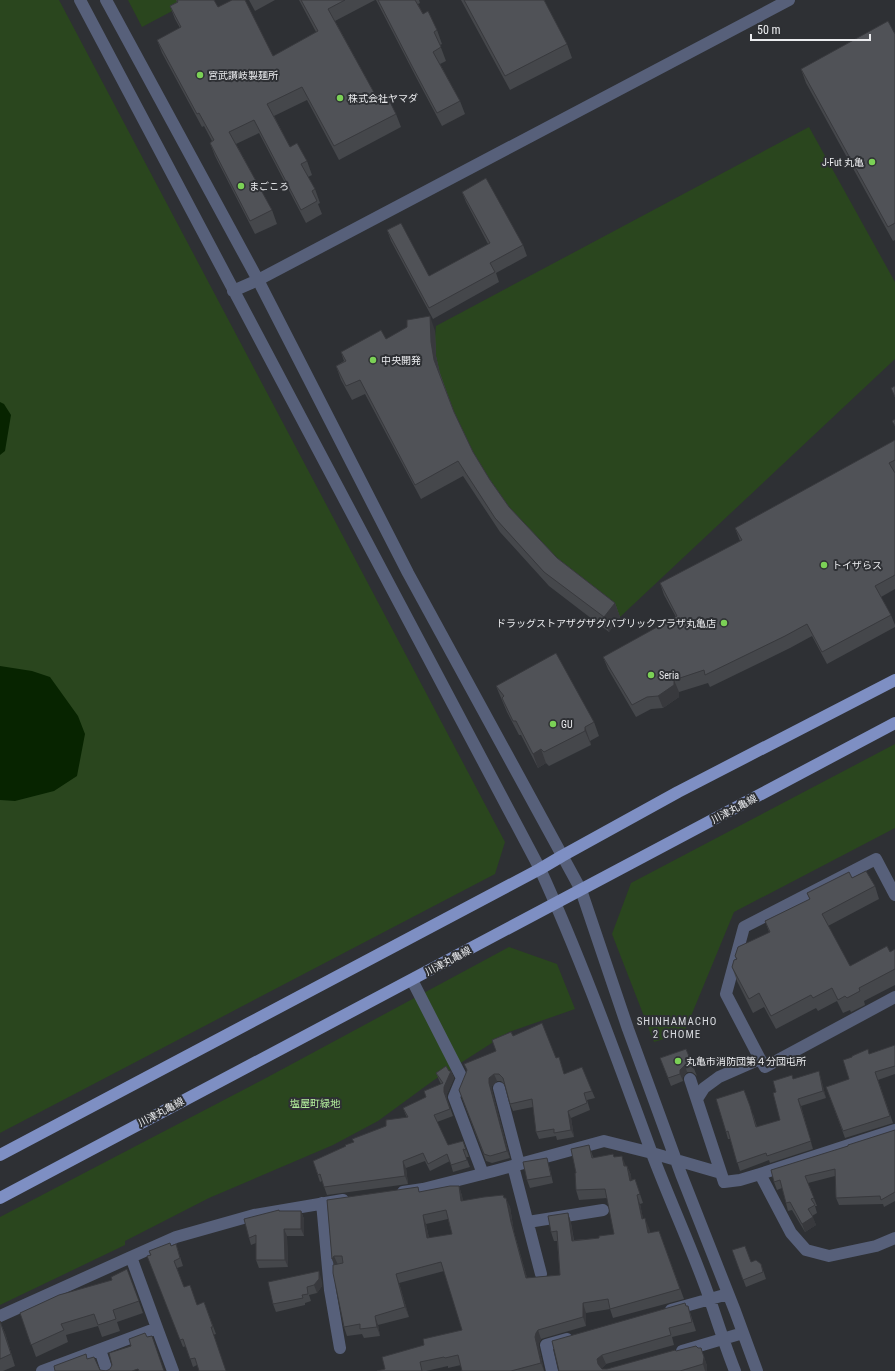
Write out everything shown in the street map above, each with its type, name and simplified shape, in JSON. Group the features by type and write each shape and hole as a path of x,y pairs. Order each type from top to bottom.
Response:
{"main road":[{"path":"0,1155 540,869 678,792 895,680"},
{"name":"川津丸亀線","path":"0,1198 895,723"}],"street":[{"path":"80,0 540,869 556,903 608,1036 709,1299 722,1340 735,1371"},
{"path":"106,0 258,280 408,573 581,890 628,1029 757,1371"},
{"path":"233,291 258,280 789,0"},
{"path":"895,895 876,859 744,927 726,994 765,1067 895,997"},
{"path":"412,980 462,1078 454,1097 483,1174"},
{"path":"697,1099 704,1088 719,1077 760,1059"},
{"path":"690,1079 724,1182 740,1180 760,1174 895,1130"},
{"path":"500,1088 528,1222 541,1274"},
{"path":"392,1193 423,1189 604,1141 676,1159 722,1173"},
{"path":"760,1174 791,1233 806,1250 829,1256 876,1246 895,1238"},
{"path":"0,1316 176,1237 254,1215 353,1199"},
{"path":"322,1203 330,1290 340,1348"},
{"path":"528,1222 603,1210"},
{"path":"131,1257 173,1371"},
{"path":"656,1314 728,1294"},
{"path":"42,1371 157,1328"},
{"path":"672,1353 743,1333"},
{"path":"552,1371 546,1345 576,1337"},
{"path":"100,1350 107,1371"}],"green space":[{"path":"0,0 59,0 505,842 495,874 0,1133"},
{"path":"128,0 193,0 142,27"},
{"path":"809,127 895,282 895,359 620,617 563,572 495,494 459,427 440,374 436,356 436,326"},
{"path":"895,744 895,828 734,912 684,1033 654,1042 612,934 631,883"},
{"name":"塩屋町緑地","path":"509,947 557,964 575,1009 509,1032 434,1080 378,1121 333,1145 209,1198 125,1241 125,1245 0,1305 0,1217 266,1078"}],"shaded area":[{"path":"0,402 4,404 11,415 5,451 0,455"},
{"path":"0,666 32,671 50,677 78,716 85,734 77,776 54,791 15,801 0,800"}],"building":[{"path":"177,0 214,0 218,7 232,0 245,0 273,56 318,31 301,0 345,0 328,9 377,98 386,94 396,114 334,146 302,87 267,104 290,147 297,143 307,161 301,164 315,189 312,191 317,201 301,210 254,120 229,132 272,210 250,221 210,143 214,140 199,113 197,114 157,40 181,27 170,6 178,2"},
{"path":"378,0 415,0 423,14 428,11 437,30 434,32 441,47 433,52 460,101 437,113"},
{"path":"464,0 544,0 567,44 505,76"},
{"name":"J-Fut 丸亀","path":"888,21 895,34 895,223 888,227 801,69"},
{"path":"486,178 523,245 490,263 495,272 429,308 387,230 401,223 429,276 490,243 462,192"},
{"path":"430,316 431,342 434,360 454,412 473,452 509,507 557,558 615,603 604,617 544,572 495,518 458,461 415,485 360,380 346,386 336,366 346,361 341,352 381,330 386,339 407,327 407,320"},
{"path":"895,386 895,397 891,388"},
{"path":"895,419 895,426 892,421"},
{"path":"895,440 895,460 889,463 895,473 895,575 875,586 891,615 822,652 807,624 705,675 704,670 674,680 674,685 658,696 647,697 632,705 603,657 677,616 660,583 742,540 735,528"},
{"name":"GU","path":"556,653 594,722 585,727 585,731 544,752 541,749 533,754 516,721 513,721 502,698 504,696 496,686"},
{"path":"866,871 875,886 822,914 850,966 887,946 890,952 895,949 895,969 859,988 860,991 847,998 845,996 838,1000 832,988 813,998 811,995 771,1016 759,993 749,999 732,967 734,960 737,959 735,956 738,947 770,932 765,921 810,899 807,893 849,872 852,878"},
{"path":"542,1023 556,1058 559,1057 564,1074 582,1067 592,1091 584,1093 587,1103 568,1111 571,1130 554,1133 554,1129 536,1132 532,1099 510,1104 503,1078 499,1074 494,1074 489,1078 489,1083 507,1151 490,1156 484,1154 459,1090 467,1070 464,1064 496,1051 492,1040 511,1032 513,1036"},
{"path":"895,1045 895,1066 875,1072 890,1116 843,1131 826,1087 849,1079 843,1060 868,1049 869,1054"},
{"path":"686,1049 694,1069 689,1064 685,1065 680,1070 680,1074 668,1078 660,1058"},
{"path":"446,1066 449,1071 451,1071 444,1087 444,1092 450,1109 434,1115 448,1145 463,1141 466,1150 463,1149 467,1160 451,1165 447,1154 428,1164 423,1153 403,1161 405,1176 324,1187 320,1174 318,1175 313,1161 354,1142 352,1139 386,1126 386,1120 408,1117 403,1108 426,1097 424,1091 443,1083 436,1073"},
{"path":"819,1071 823,1091 798,1099 811,1141 767,1156 766,1153 737,1163 728,1131 726,1132 716,1099 744,1090 756,1127 780,1120 773,1093 776,1092 773,1081 792,1075 793,1079"},
{"path":"895,1130 895,1192 881,1200 880,1196 836,1198 835,1169 805,1176 814,1198 811,1199 815,1205 808,1209 813,1217 802,1224 790,1202 786,1203 780,1180 774,1182 771,1170"},
{"path":"589,1145 592,1158 613,1154 614,1157 622,1156 624,1166 627,1166 630,1181 635,1179 640,1194 637,1195 642,1219 645,1218 648,1233 659,1231 680,1289 610,1309 608,1299 583,1303 583,1317 538,1330 535,1337 541,1363 511,1371 462,1371 458,1355 420,1362 422,1371 377,1371 385,1369 382,1357 424,1345 423,1339 462,1330 441,1262 396,1274 405,1307 375,1316 377,1327 360,1329 360,1324 344,1327 333,1273 333,1265 343,1263 342,1256 334,1256 332,1259 327,1200 418,1187 419,1192 450,1186 459,1186 461,1201 503,1195 504,1198 506,1198 526,1278 560,1275 557,1231 551,1232 548,1216 568,1213 572,1241 599,1238 599,1236 614,1234 605,1189 576,1190 576,1173 571,1149","holes":["446,1210 452,1234 427,1238 423,1215"]},
{"path":"547,1158 551,1176 527,1180 523,1162"},
{"path":"279,1210 301,1211 301,1229 284,1229 285,1260 256,1260 256,1235 249,1238 244,1219"},
{"path":"170,1243 171,1246 176,1244 180,1258 174,1261 184,1287 190,1285 197,1305 204,1302 226,1371 199,1371 195,1358 190,1359 183,1339 180,1340 147,1256 151,1255 149,1251"},
{"path":"745,1246 751,1262 756,1260 761,1264 763,1272 743,1280 732,1250"},
{"path":"127,1269 139,1301 113,1310 116,1319 98,1325 94,1314 61,1324 64,1330 31,1345 20,1313 59,1295 112,1280 111,1277"},
{"path":"319,1271 319,1279 314,1285 307,1287 308,1294 302,1295 303,1298 273,1304 268,1282"},
{"path":"685,1303 686,1306 688,1306 692,1322 669,1328 671,1335 602,1355 597,1359 598,1364 602,1369 607,1369 675,1350 696,1346 701,1348 704,1357 703,1364 680,1371 559,1371 552,1341"},
{"path":"0,1321 11,1354 0,1359"},
{"path":"145,1333 147,1337 152,1336 164,1371 139,1371 138,1369 132,1371 106,1371 110,1369 112,1365 109,1353 131,1346 129,1339"},
{"path":"86,1354 87,1359 94,1357 100,1370 106,1371 55,1371 54,1366"}],"place":[{"name":"宮武讃岐製麺所","path":"200,75"},
{"name":"株式会社ヤマダ","path":"340,98"},
{"name":"J-Fut 丸亀","path":"872,162"},
{"name":"まごころ","path":"241,186"},
{"name":"中央開発","path":"373,360"},
{"name":"トイザらス","path":"824,565"},
{"name":"ドラッグストアザグザグパブリックプラザ丸亀店","path":"724,623"},
{"name":"Seria","path":"651,675"},
{"name":"GU","path":"553,724"},
{"name":"丸亀市消防団第４分団屯所","path":"678,1061"}],"district":[{"name":"SHINHAMACHO 2 CHOME","path":"677,1027"}]}
